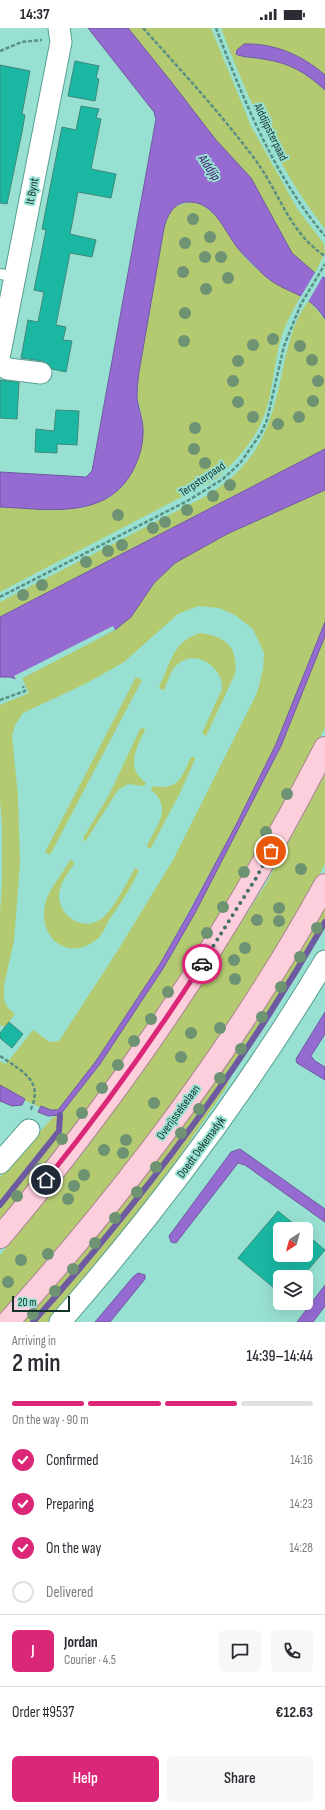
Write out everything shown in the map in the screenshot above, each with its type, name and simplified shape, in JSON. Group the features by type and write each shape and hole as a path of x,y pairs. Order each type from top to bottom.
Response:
{"main road":[{"path":"0,1237 78,1140 168,1016 256,878 325,748"},
{"name":"Overijsselselaan","path":"8,1322 46,1280 135,1171 178,1113 262,990 325,885"}],"street":[{"name":"It Bynt","path":"0,353 8,275 60,33"},
{"path":"0,364 8,368 41,373"},
{"name":"Doedt Dekemadyk","path":"60,1322 148,1218 211,1134 256,1070 325,961"},
{"path":"0,1163 28,1131"}],"path":[{"path":"143,28 255,159 297,230 309,245 325,256"},
{"name":"Alddjipsterpaad","path":"216,28 255,124 290,189 325,236"},
{"path":"0,50 22,42 60,33"},
{"name":"Terpsterpaad","path":"0,597 189,500 223,479 241,462 261,433 267,420 284,346 301,304 324,265"},
{"path":"0,700 25,691 22,686"},
{"path":"0,1056 30,1079 35,1087 34,1103 19,1125 28,1131"}],"green space":[{"path":"128,28 211,28 251,126 298,210 324,244 325,253 315,273 292,253 251,178 216,140"},
{"path":"221,28 325,28 325,75 318,69 237,50 236,54 245,57 286,63 304,73 325,90 325,229 293,182 266,133 253,107"},
{"path":"194,202 209,210 215,216 245,258 252,265 267,277 301,296 288,320 281,339 268,403 262,421 253,438 242,453 216,479 0,592 0,507 57,510 83,508 110,497 124,485 135,466 142,418 137,395 139,372 164,228 170,212 173,209 182,204"},
{"path":"309,300 325,320 325,449 0,617 0,602 208,495 226,482 240,469 260,441 268,425 274,408 292,332 299,315"},
{"path":"325,490 325,622 276,744 236,825 160,964 96,1061 58,1110 50,1110 28,1102 0,1085 0,1061 6,1064 33,1030 50,1042 59,1041 118,950 173,860 257,693 263,669 264,653 253,629 235,615 219,608 198,606 178,614 124,662 87,683 23,713 15,725 12,736 18,796 20,863 14,941 4,985 4,1000 8,1008 15,1014 5,1027 1,1025 0,1027 2,825 0,800 0,705 29,693 22,678 115,630 131,617 154,583 175,563 227,534"},
{"path":"200,633 217,637 228,644 235,657 236,665 235,674 206,736 202,733 222,689 219,674 214,668 201,660 194,658 186,659 174,668 164,690 159,687 178,648 191,637"},
{"path":"325,636 325,728 291,792 204,942 100,1096 0,1222 0,1177 53,1117 60,1115 100,1064 164,967 195,913 281,746"},
{"path":"136,677 142,680 50,855 45,852"},
{"path":"144,728 145,730 138,744 134,758 134,765 140,777 146,783 144,786 128,784 118,790 85,842 83,838 109,795 140,729"},
{"path":"191,757 195,757 195,759 180,793 151,848 148,848 147,845 161,817 162,810 158,796 151,790 153,786 168,786 178,781 185,771"},
{"path":"325,774 325,864 311,891 213,1046 161,1119 82,1220 0,1316 0,1255 83,1153 177,1022 266,884"},
{"path":"70,860 73,861 74,864 61,886 59,894 60,902 67,915 80,923 94,923 101,919 110,910 120,896 135,868 139,870 129,890 100,936 85,946 75,948 66,947 57,943 46,927 44,917 46,900"},
{"path":"325,903 325,926 232,1072 226,1088 181,1154 84,1286 51,1322 21,1322"}],"water":[{"name":"Alddjip","path":"88,28 128,28 216,140 251,178 292,253 315,273 325,278 325,319 312,303 281,287 265,276 241,252 218,219 205,206 186,202 177,205 169,215 164,228 139,372 137,397 143,424 143,438 140,454 131,474 120,489 106,499 90,505 55,510 0,507 0,472 86,477 92,471 156,119 154,112"},
{"path":"244,44 255,44 277,48 297,56 325,75 325,90 297,69 273,61 244,57 236,54 237,50"},
{"path":"325,449 325,490 227,534 175,563 154,583 131,617 116,629 17,679 0,677 0,617"},
{"path":"325,622 325,636 281,746 195,913 164,967 100,1064 60,1115 48,1116 38,1112 41,1106 51,1110 58,1110 96,1061 160,964 236,825 276,744"},
{"path":"325,1012 325,1034 311,1056 315,1061 325,1067 325,1080 297,1063 296,1059"},
{"path":"0,1085 25,1099 22,1105 12,1106 0,1101"},
{"path":"240,1149 325,1209 325,1222 245,1165 238,1163 176,1243 171,1242 169,1236 231,1152"},
{"path":"138,1273 145,1275 145,1279 110,1322 95,1322 133,1277"},
{"path":"325,1285 325,1306 313,1322 297,1322 306,1310 313,1310 313,1301"}],"pier":[{"path":"316,271 324,274 308,302 300,298"},
{"path":"113,626 115,630 17,681 14,676"}],"building":[{"path":"75,61 99,66 96,78 99,79 95,101 68,96"},
{"path":"0,65 30,71 22,114 25,115 7,204 0,203"},
{"path":"81,106 99,109 96,118 101,119 91,169 116,174 111,198 78,192 70,234 96,240 92,257 70,253 56,325 66,327 63,340 72,341 66,372 52,369 43,361 21,358 28,320 38,322 44,292 34,290 46,230 42,229 62,127 76,130"},
{"path":"0,380 19,382 17,419 0,418"},
{"path":"56,410 79,411 77,445 57,444 57,453 35,452 36,429 54,431"},
{"path":"9,1022 23,1034 12,1048 0,1038 0,1033"},
{"path":"278,1211 291,1222 273,1222 273,1262 313,1262 313,1240 325,1250 308,1270 273,1270 273,1287 238,1258"}],"waterway":[{"path":"33,1322 114,1228 190,1130 260,1028 325,922"},
{"path":"0,1205 59,1131 60,1115"}],"way so far":[{"path":"202,964 256,878 271,851"}],"route":[{"path":"46,1180 125,1077 202,964"}]}
